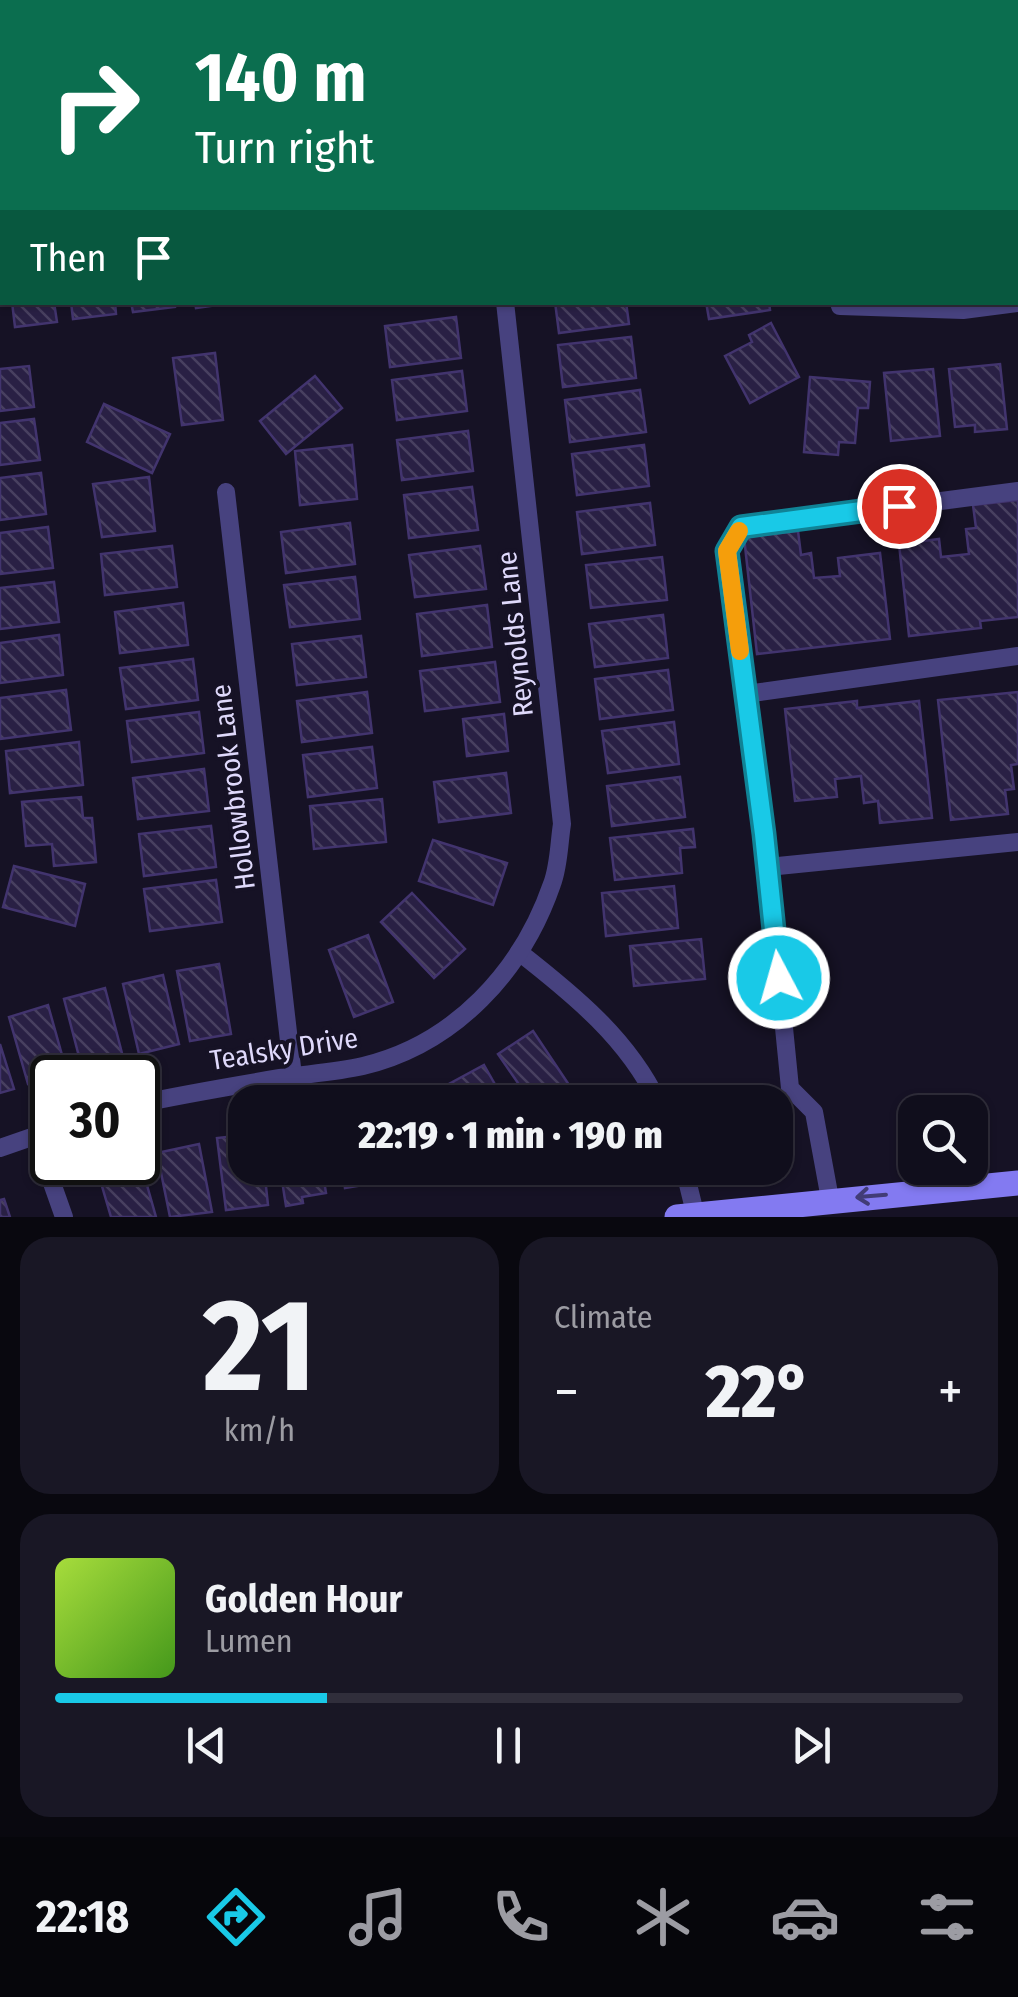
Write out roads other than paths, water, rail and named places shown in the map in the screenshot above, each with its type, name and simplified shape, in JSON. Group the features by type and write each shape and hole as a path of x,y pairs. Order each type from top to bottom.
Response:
{"main road":[{"path":"690,1216 1018,1183"}],"street":[{"name":"Reynolds Lane","path":"505,305 562,824 554,880 530,937 519,952"},
{"path":"860,305 963,310 1009,305"},
{"path":"830,1199 814,1112 790,1088 768,867 727,551 741,527 1018,491"},
{"name":"Hollowbrook Lane","path":"226,492 293,1076"},
{"path":"746,694 1018,656"},
{"path":"768,867 1018,842"},
{"name":"Tealsky Drive","path":"160,1100 365,1065 404,1051 456,1024 492,989 519,952"},
{"path":"519,952 571,993 604,1026 650,1085"},
{"path":"0,1148 30,1137"},
{"path":"56,1185 64,1217"},
{"path":"686,1185 690,1216"}]}
